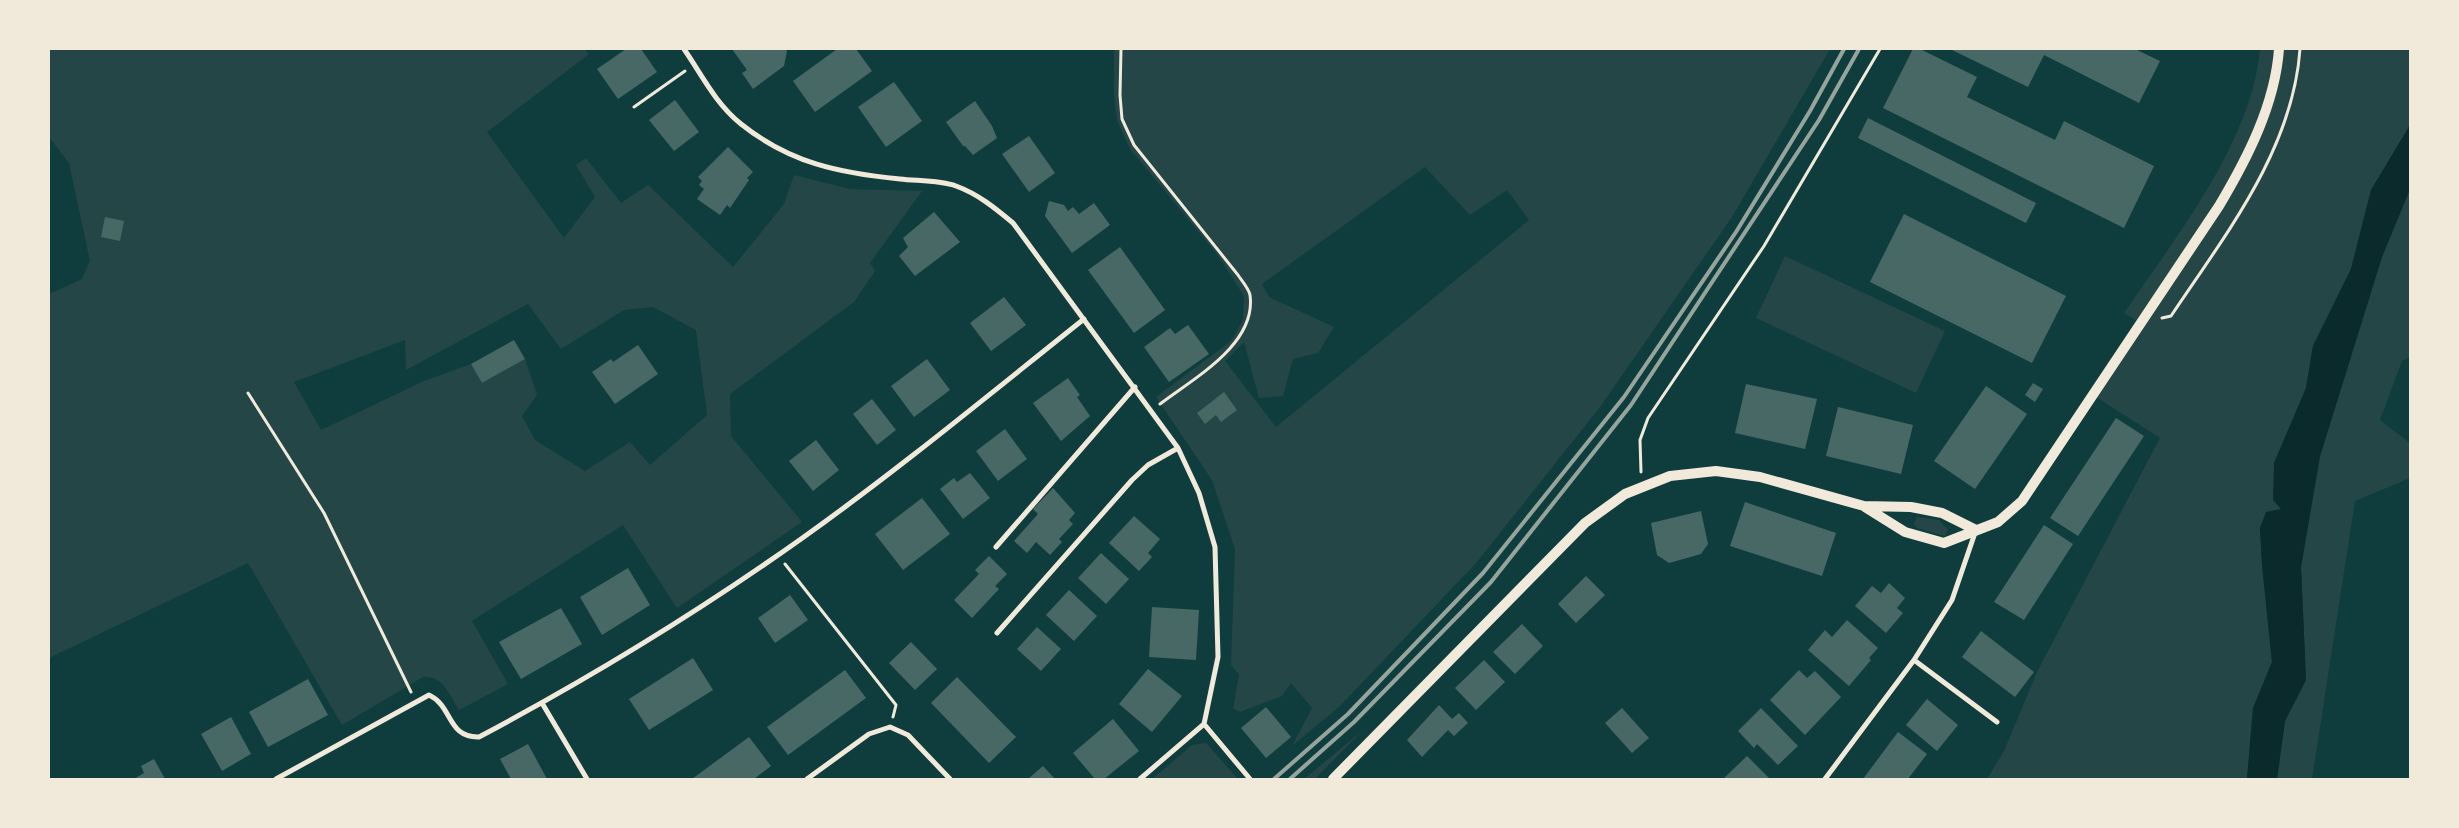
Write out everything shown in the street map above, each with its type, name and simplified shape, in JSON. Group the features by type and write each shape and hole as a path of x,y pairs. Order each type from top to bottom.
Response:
{"main road":[{"path":"1864,506 1905,532 1944,543 1998,522 2022,501 2219,206 2247,158 2266,109 2279,49"},
{"path":"1334,779 1585,523 1625,494 1670,476 1716,471 1760,477 1864,506 1911,507 1942,513 1976,530"}],"street":[{"path":"684,49 710,92 740,123 776,148 815,166 857,175 955,186 987,201 1013,223 1152,410 1178,448 1198,493 1215,547 1218,657 1204,724 1140,779"},
{"path":"276,779 430,695 438,699 457,730 467,737 479,737 542,703 684,619 778,555 906,461 1084,319"},
{"path":"996,547 1135,387"},
{"path":"997,633 1132,480 1148,466 1178,448"},
{"path":"1825,779 1914,660 1952,600 1976,530"},
{"path":"1914,660 1997,722"},
{"path":"542,703 587,779"},
{"path":"1204,724 1250,779"},
{"path":"807,779 869,734 890,727 908,735 950,779"}],"path":[{"path":"1120,49 1122,119 1134,145 1238,275 1250,294 1248,323 1233,347 1152,410"},
{"path":"1641,488 1640,440 1648,418 1764,246 1880,49"},
{"path":"634,107 694,64"},
{"path":"248,393 324,513 416,702"},
{"path":"778,555 896,705 890,727"}],"shaded area":[{"path":"49,49 584,49 589,54 487,132 564,238 595,197 576,165 586,158 621,203 648,185 733,267 784,204 794,175 850,189 922,191 870,263 875,271 854,302 730,394 731,436 802,522 677,608 623,525 472,621 508,684 459,710 441,683 430,677 423,677 342,725 248,563 49,658 49,294 82,279 90,261 69,163 49,137","holes":["528,304 561,349 624,310 653,307 696,330 707,415 650,465 630,442 585,471 535,440 522,416 537,395 525,359 482,383 471,364 424,381 321,430 294,382 405,340 406,370"]},
{"path":"1114,49 1830,49 1732,217 1600,407 1477,562 1339,707 1292,746 1312,708 1291,683 1282,696 1240,712 1233,709 1239,674 1231,665 1235,549 1212,480 1156,397 1231,341 1243,320 1244,296 1217,254 1130,149 1117,120 1114,96","holes":["1425,167 1470,215 1507,190 1529,220 1276,427 1225,361 1244,342 1259,398 1283,396 1293,359 1318,353 1334,327 1269,297 1262,284"]},
{"path":"2260,49 2410,49 2410,125 2371,190 2351,269 2313,346 2306,388 2274,463 2281,509 2260,528 2272,662 2253,709 2247,779 1987,779 2004,751 2037,672 2160,438 2093,395 2140,323 2124,313 2187,221 2227,154 2243,119 2254,84"},
{"path":"2410,125 2410,189 2382,257 2320,456 2301,567 2306,680 2285,721 2277,779 2247,779 2253,708 2272,662 2260,528 2266,512 2281,509 2273,500 2274,463 2306,388 2313,346 2351,269 2371,190"},
{"path":"2410,189 2410,357 2402,361 2380,420 2410,443 2410,478 2355,501 2312,779 2277,779 2285,721 2306,680 2301,567 2320,456 2382,257"},
{"path":"1785,256 1945,331 1916,393 1756,318"},
{"path":"1917,517 1939,520 1948,530 1945,536 1917,528 1914,524"},
{"path":"1362,731 1315,779 1304,779"},
{"path":"1206,743 1238,779 1152,779 1192,745"}],"building":[{"path":"626,49 641,49 657,72 618,99 597,69"},
{"path":"732,49 785,49 787,51 784,66 753,89 742,73 747,70"},
{"path":"837,49 856,49 872,71 815,112 793,81"},
{"path":"1913,49 1920,49 1977,77 1967,97 2055,140 2064,121 2154,166 2124,228 1883,108"},
{"path":"1950,49 2135,49 2160,61 2139,103 2044,55 2028,87"},
{"path":"894,82 922,121 886,147 858,107"},
{"path":"675,100 699,132 674,151 649,120"},
{"path":"975,101 992,126 997,138 973,155 963,146 946,122"},
{"path":"1868,118 2036,203 2026,223 1858,138"},
{"path":"1029,136 1055,173 1029,192 1002,154"},
{"path":"728,147 753,172 747,178 749,180 730,208 727,205 720,215 697,199 704,189 699,185 702,181 698,177"},
{"path":"1049,201 1064,205 1068,211 1073,207 1079,214 1094,203 1110,225 1072,253 1045,216"},
{"path":"934,212 960,242 915,276 899,256 908,247 903,238"},
{"path":"1904,214 2066,296 2032,363 1870,282"},
{"path":"105,217 124,221 120,241 101,237"},
{"path":"1120,247 1165,310 1134,333 1088,270"},
{"path":"1004,297 1026,325 991,351 970,323"},
{"path":"1188,325 1209,354 1169,382 1144,347 1170,328 1175,334"},
{"path":"514,340 525,359 482,383 471,364"},
{"path":"638,345 658,374 615,404 592,372 611,359 613,362"},
{"path":"927,359 950,390 914,417 891,386"},
{"path":"1068,378 1080,395 1077,397 1090,416 1061,441 1033,403"},
{"path":"2033,383 2043,389 2035,402 2025,395"},
{"path":"1746,384 1817,399 1805,449 1735,433"},
{"path":"1986,386 2027,414 1975,489 1934,461"},
{"path":"1224,392 1237,410 1221,422 1216,415 1205,424 1197,413"},
{"path":"872,399 896,430 877,445 853,414"},
{"path":"1838,407 1913,425 1901,474 1826,456"},
{"path":"2116,418 2144,436 2078,536 2050,518"},
{"path":"1005,429 1027,459 998,481 976,451"},
{"path":"816,440 839,470 813,491 789,461"},
{"path":"970,473 990,498 963,519 940,489 954,478 957,482"},
{"path":"1053,488 1075,513 1069,520 1073,524 1059,539 1062,542 1050,555 1036,542 1027,553 1014,541 1038,514 1033,509"},
{"path":"922,498 950,534 903,570 875,534"},
{"path":"1745,502 1836,533 1822,576 1730,546"},
{"path":"1701,511 1708,544 1701,554 1669,563 1657,555 1651,523"},
{"path":"1134,516 1160,539 1148,553 1152,557 1139,571 1109,543"},
{"path":"2044,525 2073,544 2024,620 1994,602"},
{"path":"1101,553 1129,579 1106,604 1078,578"},
{"path":"989,556 1007,574 995,586 999,589 972,618 954,600 979,574 975,570"},
{"path":"628,568 650,605 602,635 580,597"},
{"path":"1586,576 1605,595 1576,623 1558,604"},
{"path":"1889,583 1905,598 1897,608 1903,613 1886,633 1855,606 1872,586 1881,593"},
{"path":"1069,590 1097,616 1074,641 1046,615"},
{"path":"790,595 808,620 775,643 758,618"},
{"path":"1152,607 1199,610 1196,660 1149,657"},
{"path":"561,608 582,644 521,679 499,642"},
{"path":"1847,620 1878,648 1869,658 1871,660 1849,686 1808,650 1825,630 1832,637"},
{"path":"1522,624 1543,646 1515,674 1493,652"},
{"path":"1037,627 1061,649 1041,671 1017,649"},
{"path":"1981,631 2034,672 2015,697 1962,657"},
{"path":"911,642 937,669 915,690 889,663"},
{"path":"693,658 713,690 649,730 629,699"},
{"path":"1484,660 1505,682 1476,710 1455,688"},
{"path":"1148,669 1182,696 1152,732 1119,704"},
{"path":"845,670 866,698 788,755 767,727"},
{"path":"1799,670 1807,678 1815,671 1841,697 1805,735 1770,700"},
{"path":"957,677 1016,737 989,763 931,703"},
{"path":"308,679 328,715 268,747 249,712"},
{"path":"1927,699 1958,725 1937,751 1906,725"},
{"path":"1439,705 1452,719 1459,713 1468,723 1454,736 1448,730 1422,757 1407,740"},
{"path":"1266,707 1291,737 1266,758 1241,728"},
{"path":"1622,708 1649,738 1632,753 1605,723"},
{"path":"1761,708 1798,746 1778,765 1757,744 1754,748 1738,731"},
{"path":"231,717 251,754 222,771 201,734"},
{"path":"1113,719 1139,751 1104,779 1095,779 1073,753"},
{"path":"1898,732 1927,754 1908,779 1863,779"},
{"path":"749,737 771,766 754,779 692,779"},
{"path":"528,744 547,779 511,779 500,759"},
{"path":"1747,756 1770,779 1723,779"},
{"path":"154,759 165,779 134,779 144,773 141,766"},
{"path":"1043,766 1055,779 1028,779"}],"railway":[{"path":"1274,779 1348,714 1483,573 1624,397 1736,232 1810,111 1844,49"},
{"path":"1290,779 1354,722 1491,582 1631,405 1819,120 1859,49"}]}
